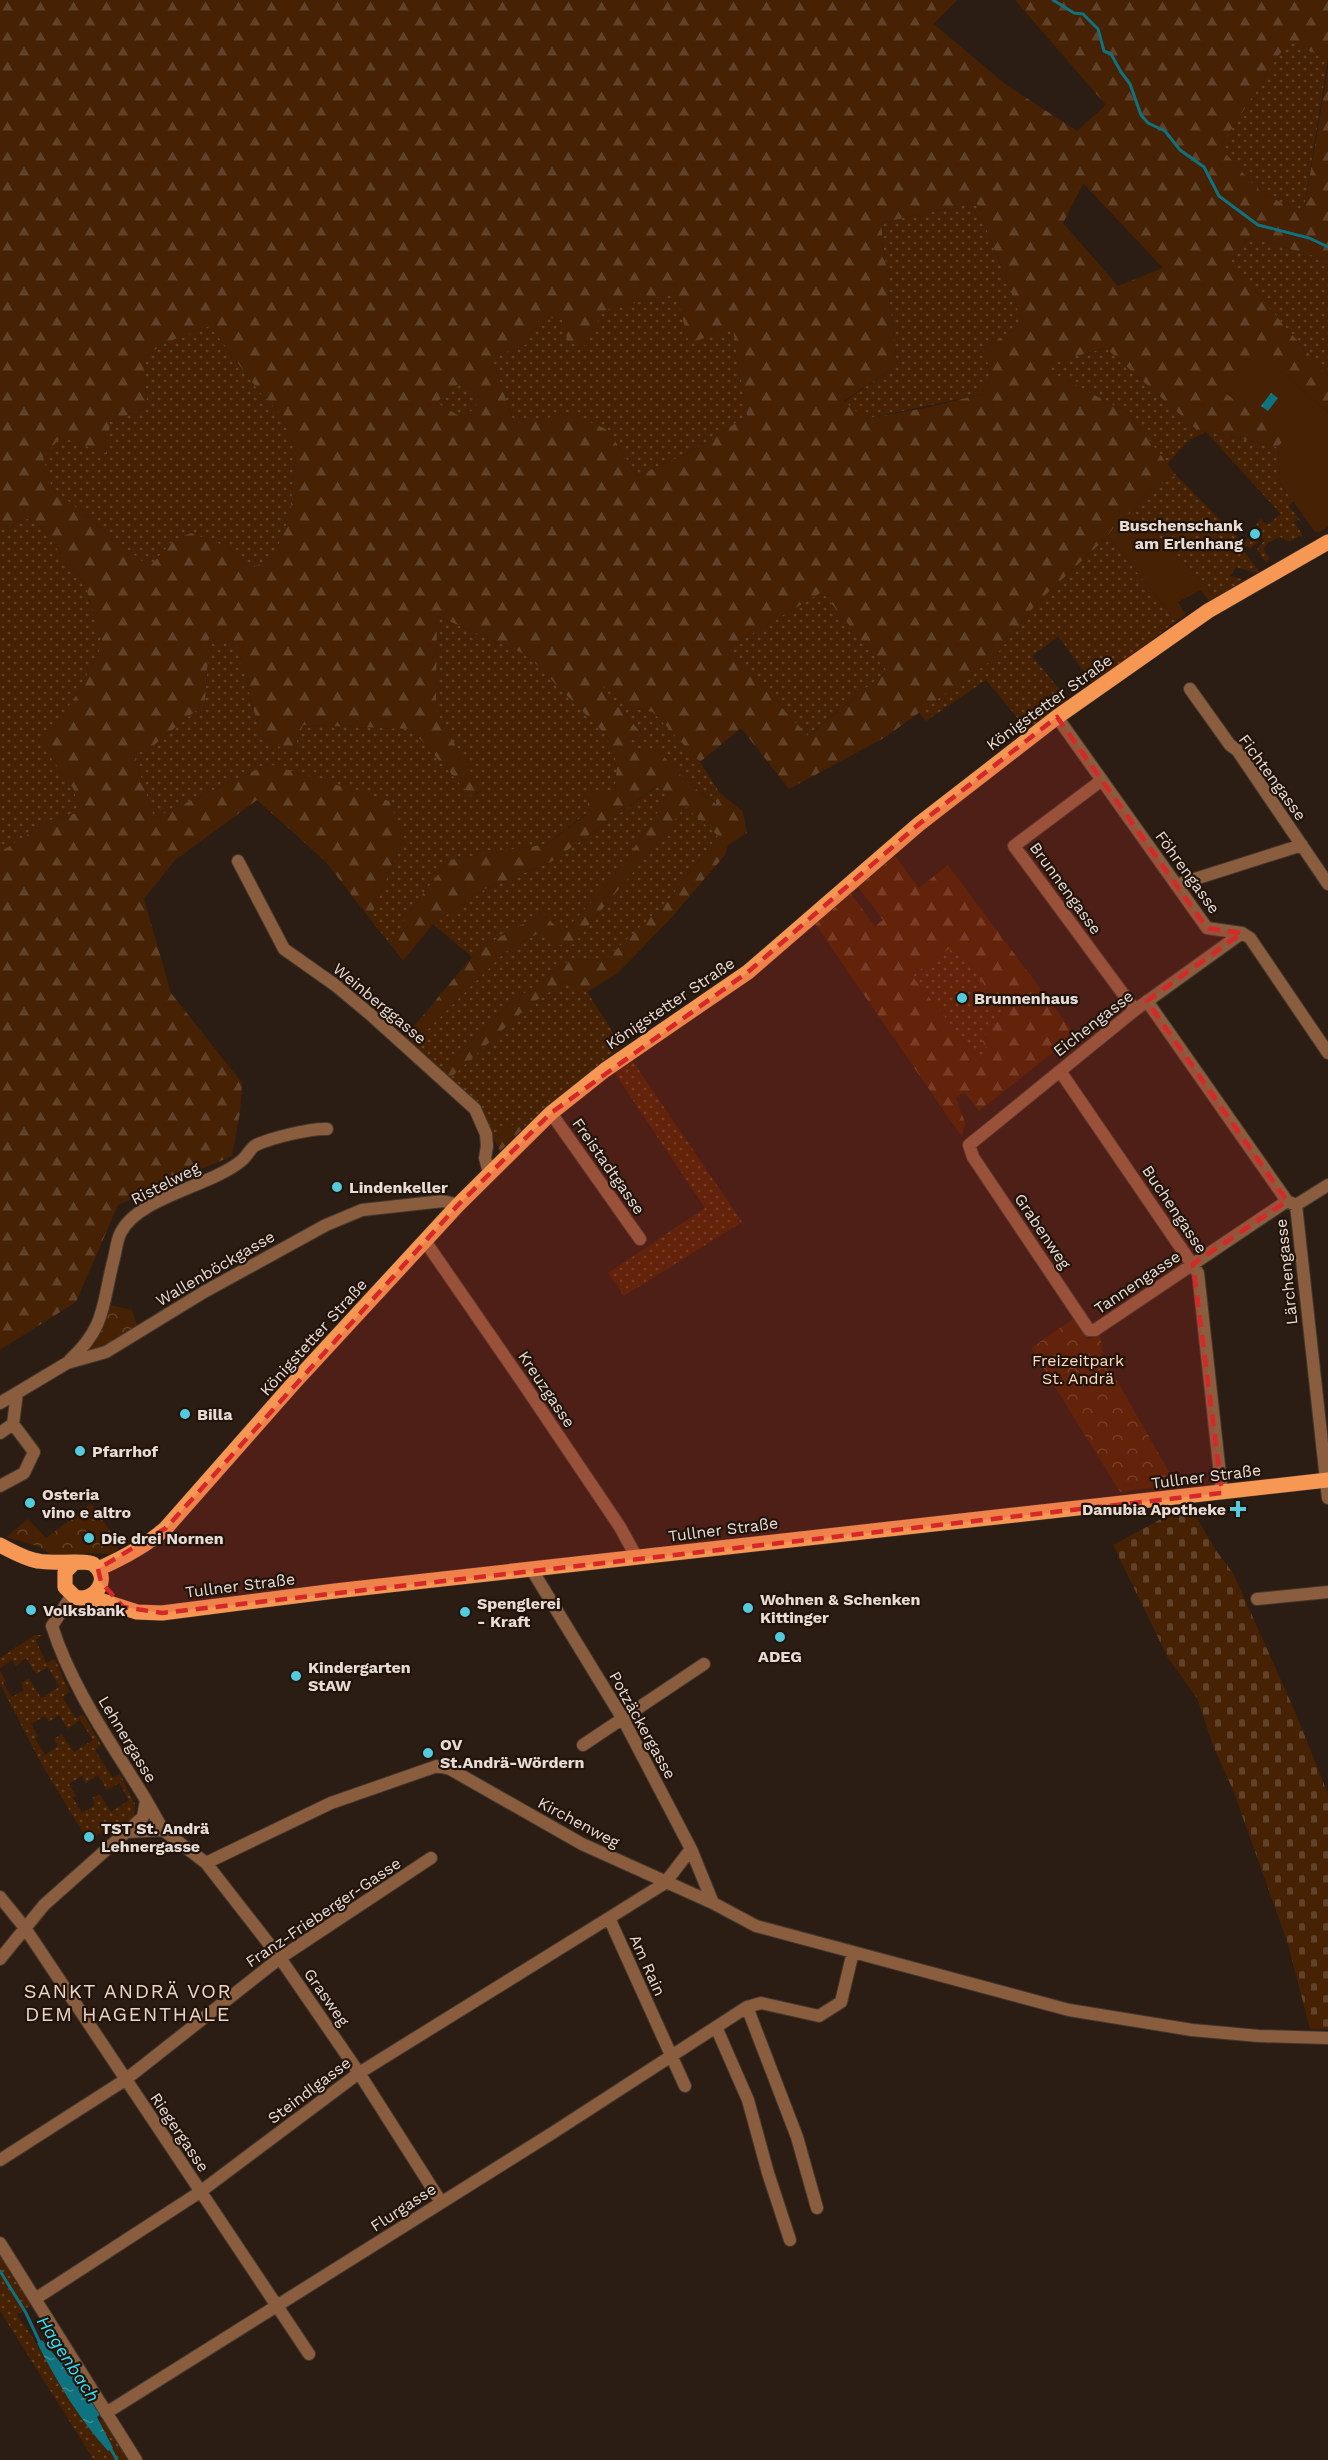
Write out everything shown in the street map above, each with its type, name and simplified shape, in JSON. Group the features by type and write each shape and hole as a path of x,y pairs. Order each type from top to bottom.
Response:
{"main road":[{"name":"Königstetter Straße","path":"100,1575 166,1528 292,1385 458,1205 551,1113 605,1070 748,972 919,824 1057,717 1208,611 1328,542"},
{"name":"Tullner Straße","path":"90,1597 137,1612 162,1613 334,1591 1327,1480"},
{"path":"0,1545 38,1562 82,1599 98,1591 100,1575"},
{"path":"38,1562 73,1564 84,1561 100,1575 123,1607"},
{"path":"68,1589 66,1572 73,1564"}],"street":[{"name":"Fichtengasse","path":"1190,689 1230,745 1237,750 1328,884"},
{"name":"Föhrengasse","path":"1057,717 1207,928 1242,933"},
{"name":"Brunnengasse","path":"1102,780 1014,846 1135,1010"},
{"path":"1176,885 1302,845"},
{"name":"Weinberggasse","path":"238,861 284,949 335,985 371,1015 475,1109 486,1134 488,1146 486,1158 489,1173"},
{"path":"1242,933 1250,938 1328,1053"},
{"name":"Eichengasse","path":"969,1145 1135,1010 1242,933"},
{"name":"Lärchengasse","path":"1148,1001 1292,1203 1328,1498"},
{"name":"Buchengasse","path":"1060,1071 1198,1273 1222,1493"},
{"name":"Freistadtgasse","path":"551,1113 640,1239"},
{"name":"Ristelweg","path":"67,1363 87,1345 96,1330 120,1232 128,1222 140,1212 242,1161 254,1145 316,1129 327,1129"},
{"name":"Grabenweg","path":"969,1145 973,1157 1089,1330 1095,1330"},
{"name":"Tannengasse","path":"1095,1330 1193,1264 1292,1203 1328,1185"},
{"name":"Wallenböckgasse","path":"0,1403 67,1363 106,1352 204,1292 326,1225 362,1210 442,1201 458,1205"},
{"name":"Kreuzgasse","path":"425,1241 530,1392 620,1527 637,1558"},
{"path":"0,1486 24,1473 34,1452 13,1424 17,1393"},
{"path":"0,1433 13,1424"},
{"name":"Potzäckergasse","path":"532,1570 623,1719 691,1849 713,1903"},
{"name":"Lehnergasse","path":"0,1959 44,1905 143,1817 146,1800 75,1683 61,1654 52,1626 68,1589"},
{"path":"1257,1599 1328,1592"},
{"path":"583,1745 704,1664"},
{"name":"Kirchenweg","path":"206,1863 331,1803 437,1766 450,1769 582,1844 713,1903 756,1926 1069,2010 1192,2030 1259,2036 1328,2038"},
{"name":"Grasweg","path":"146,1800 163,1830 206,1863 280,1958 359,2073 441,2202"},
{"path":"127,1832 163,1830"},
{"path":"609,1918 665,1883 691,1849"},
{"name":"Franz-Frieberger-Gasse","path":"0,2160 125,2080 280,1958 431,1858"},
{"name":"Riegergasse","path":"0,1897 26,1928 309,2354"},
{"name":"Am Rain","path":"609,1918 685,2086"},
{"name":"Steindlgasse","path":"35,2299 200,2192 359,2073 609,1918"},
{"path":"817,2208 797,2137 747,2007 761,2003 819,2016 841,2002 853,1952"},
{"name":"Flurgasse","path":"106,2413 554,2132 747,2007"},
{"path":"716,2026 748,2100 768,2173 790,2240"},
{"path":"0,2243 136,2460"}],"highlighted area":[{"path":"1057,717 1207,928 1242,933 1147,1001 1287,1201 1193,1264 1222,1493 162,1613 123,1607 101,1582 98,1569 166,1528 458,1205 551,1113 748,972 919,824"}],"green space":[{"path":"0,0 957,0 934,24 1005,84 1077,131 1106,105 1015,0 1328,0 1328,59 1288,41 1220,147 1257,189 1303,215 1328,69 1328,260 1249,237 1230,263 1328,376 1328,412 1256,351 1287,437 1278,447 1196,429 1106,348 1040,366 1128,413 1176,475 1146,494 1134,512 1119,521 1108,536 1036,604 993,659 884,738 789,789 741,728 700,762 653,712 629,708 607,684 603,687 642,734 633,740 626,736 629,747 658,750 686,781 716,804 719,792 743,812 747,833 728,845 725,855 672,917 618,973 587,992 566,981 531,1004 449,1079 440,1071 508,1005 571,960 606,959 666,903 718,836 685,806 656,845 571,946 560,945 544,930 505,952 412,1045 404,1038 472,957 493,941 542,913 563,933 616,875 669,795 657,786 551,862 485,889 433,924 403,961 391,945 410,911 449,860 547,844 586,815 590,793 615,790 617,763 606,735 527,655 437,616 436,711 481,790 471,796 411,729 303,725 292,754 260,735 238,646 209,638 205,703 147,751 133,752 154,818 269,764 389,801 404,837 370,919 326,862 257,800 175,860 144,899 171,993 242,1083 240,1112 232,1156 118,1205 76,1302 0,1350 0,852 51,820 81,812 73,788 41,744 76,696 103,644 85,584 32,517 0,529","holes":["1083,183 1163,268 1118,286 1063,223","976,202 1023,323 985,348 991,380 978,395 865,419 844,401 897,365 881,223","676,293 689,343 733,329 747,416 688,453 637,476 608,430 572,414 514,423 492,357 525,345 541,316 562,320 568,342 586,346 603,311","210,326 258,390 281,414 296,452 290,515 274,557 250,569 228,547 191,533 174,540 149,567 52,488 43,457 61,437 107,454 110,422 147,407 144,357 165,343","462,382 481,398 473,410 461,417 437,403 447,391","822,592 887,671 808,736 727,649"]},
{"path":"1288,40 1328,59 1303,215 1257,189 1220,147"},
{"path":"976,202 1023,323 985,348 991,380 978,395 865,419 844,402 897,365 881,223"},
{"path":"1249,237 1328,260 1328,376 1229,263"},
{"path":"676,293 733,328 747,416 688,453 637,476 608,430 572,415 514,423 492,357 525,345 541,316 562,320"},
{"path":"210,325 258,390 281,414 296,452 290,515 274,557 250,569 228,547 174,540 149,567 52,488 42,457 61,437 110,422 147,407 144,357 165,343"},
{"path":"1106,348 1196,429 1278,447 1280,483 1293,501 1289,506 1306,528 1298,519 1294,523 1302,533 1302,537 1299,536 1290,542 1280,537 1269,542 1263,549 1270,558 1266,563 1257,549 1264,541 1261,538 1251,548 1244,546 1242,549 1259,571 1255,573 1236,567 1230,576 1245,580 1214,598 1205,584 1134,512 1142,499 1176,475 1243,543 1248,538 1251,541 1263,531 1256,524 1261,519 1267,525 1281,514 1206,432 1189,440 1167,464 1128,413 1039,366"},
{"path":"1256,350 1328,412 1328,526 1319,533 1314,531 1280,483 1278,447 1286,437 1225,393"},
{"path":"463,382 481,398 473,410 461,418 437,403 447,391"},
{"path":"1134,512 1205,584 1214,598 1209,601 1201,590 1178,602 1186,615 1176,621 1108,536 1119,521"},
{"path":"32,517 85,584 103,644 76,696 42,744 73,788 81,812 51,820 0,852 0,529"},
{"path":"1108,536 1176,621 1094,685 1058,636 1032,656 1070,702 1029,732 986,680 926,721 919,712 993,659 1036,604"},
{"path":"822,591 887,671 807,736 727,649"},
{"path":"437,616 527,655 606,735 617,763 615,791 547,844 449,860 410,911 391,945 370,919 404,837 269,764 154,818 133,752 147,751 205,703 209,637 238,646 260,735 292,754 303,725 411,729 471,796 481,791 436,711"},
{"path":"607,684 629,708 653,712 700,762 719,792 717,804 686,781 658,750 629,748 625,735 633,740 642,733 602,687"},
{"path":"658,786 669,795 616,875 563,933 542,913 493,941 472,957 433,924 485,889 551,862"},
{"path":"685,806 718,836 666,903 606,959 571,960 508,1005 440,1071 412,1045 505,952 544,930 560,945 571,946 656,845"},
{"path":"895,856 919,888 948,865 1075,1035 979,1111 964,1092 956,1098 965,1123 962,1137 815,924 851,894 875,926 883,920 858,887","holes":["949,949 967,961 1003,1011 982,1041 990,1052 980,1061 912,976"]},
{"path":"949,948 967,961 1003,1011 982,1041 991,1052 980,1061 912,976"},
{"path":"566,981 587,992 622,1046 526,1126 517,1122 494,1139 478,1107 449,1079 531,1004"},
{"path":"632,1060 742,1222 624,1296 608,1273 705,1208 614,1072"},
{"path":"517,1122 526,1126 500,1151 494,1139"},
{"path":"110,1305 132,1310 138,1328 104,1346 78,1356 98,1332"},
{"name":"Freizeitpark St. Andrä","path":"1073,1319 1088,1339 1100,1335 1104,1358 1176,1484 1120,1492 1031,1348"},
{"path":"91,1504 120,1545 113,1554 86,1553 71,1557 55,1557 37,1546 6,1537 28,1519 46,1538"},
{"path":"1195,1510 1198,1520 1217,1552 1233,1573 1296,1714 1328,1794 1328,2029 1310,2029 1288,1944 1233,1790 1214,1748 1197,1698 1168,1658 1113,1545 1174,1512"},
{"path":"35,1635 43,1635 36,1640 46,1663 55,1659 69,1692 62,1697 76,1718 83,1714 101,1745 95,1750 113,1778 120,1774 135,1804 134,1816 113,1831 109,1825 93,1839 88,1833 85,1836 42,1765 0,1684 0,1671 6,1681 3,1683 12,1697 24,1690 21,1683 29,1678 41,1698 59,1687 48,1667 36,1674 26,1658 16,1666 12,1660 0,1668 0,1658","holes":["59,1715 68,1729 80,1720 93,1740 74,1752 62,1734 54,1739 58,1746 45,1755 35,1739 38,1736 31,1724 45,1716 49,1722","98,1775 107,1790 119,1783 129,1800 111,1812 100,1794 92,1798 95,1805 82,1813 73,1798 76,1796 69,1784 82,1776 86,1783"]},
{"path":"0,2256 31,2305 17,2315 72,2402 108,2451 112,2448 99,2421 104,2418 130,2460 94,2460 0,2311"}],"water":[{"path":"1271,393 1278,398 1268,411 1261,406"},
{"path":"42,2340 61,2363 66,2360 101,2414 97,2417 113,2448 108,2451 69,2400 37,2343"}],"waterway":[{"path":"1053,0 1074,13 1083,14 1098,29 1104,51 1111,54 1130,84 1141,115 1148,123 1165,131 1180,150 1204,167 1219,196 1258,225 1309,238 1328,247"},
{"name":"Hagenbach","path":"0,2271 26,2313 40,2343"},
{"name":"Hagenbach","path":"109,2446 117,2460"}],"place":[{"name":"Buschenschank am Erlenhang","path":"1255,534"},
{"name":"Brunnenhaus","path":"962,998"},
{"name":"Lindenkeller","path":"337,1187"},
{"name":"Billa","path":"185,1414"},
{"name":"Pfarrhof","path":"80,1451"},
{"name":"Osteria vino e altro","path":"30,1503"},
{"name":"Danubia Apotheke","path":"1238,1509"},
{"name":"Die drei Nornen","path":"89,1538"},
{"name":"Wohnen & Schenken Kittinger","path":"748,1608"},
{"name":"Volksbank","path":"31,1610"},
{"name":"Spenglerei - Kraft","path":"465,1612"},
{"name":"ADEG","path":"780,1637"},
{"name":"Kindergarten StAW","path":"296,1676"},
{"name":"OV St.Andrä-Wördern","path":"428,1753"},
{"name":"TST St. Andrä Lehnergasse","path":"89,1837"}],"district":[{"name":"SANKT ANDRÄ VOR DEM HAGENTHALE","path":"128,2002"}]}
